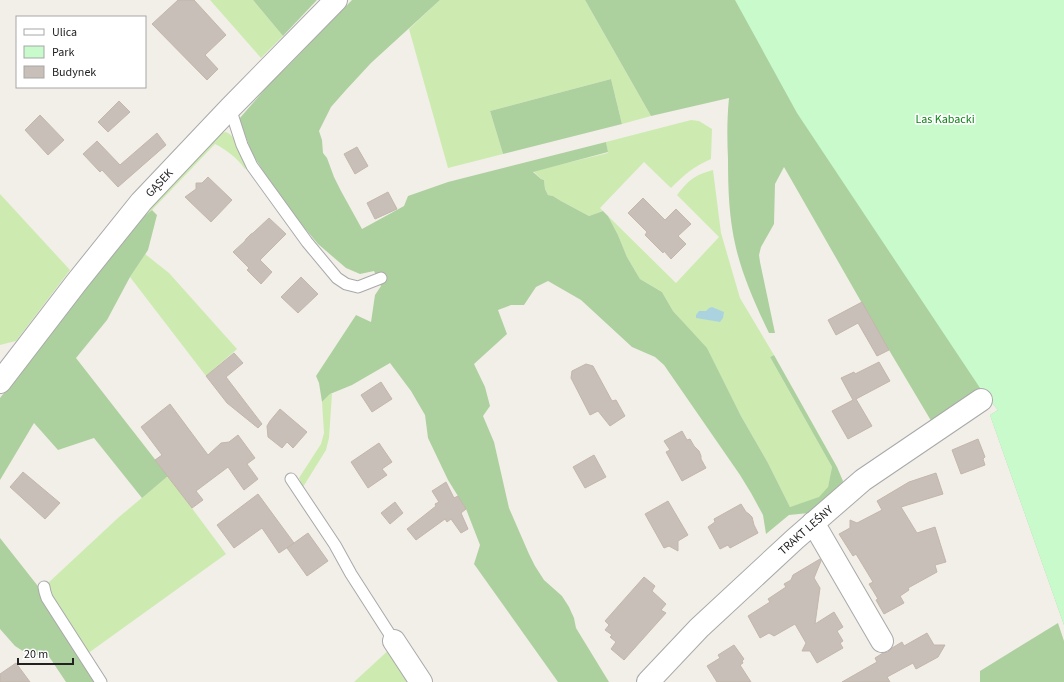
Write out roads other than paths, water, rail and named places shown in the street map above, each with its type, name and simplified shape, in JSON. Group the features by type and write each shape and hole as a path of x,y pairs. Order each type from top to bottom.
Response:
{"street":[{"name":"GĄSEK","path":"0,382 76,283 141,202 230,108 336,0"},
{"name":"TRAKT LEŚNY","path":"648,682 699,628 813,524 864,480 981,400"},
{"path":"813,524 882,641"},
{"path":"394,641 421,682"}],"lane":[{"path":"230,108 242,145 252,166 307,242 337,278 346,284 358,287 381,278"},
{"path":"291,479 335,545 394,641"},
{"path":"44,587 47,598 101,682"}],"water":[{"path":"712,307 724,312 723,318 720,322 696,318 699,311 706,311"}],"park label":[{"name":"Las Kabacki","path":"945,119"}]}
